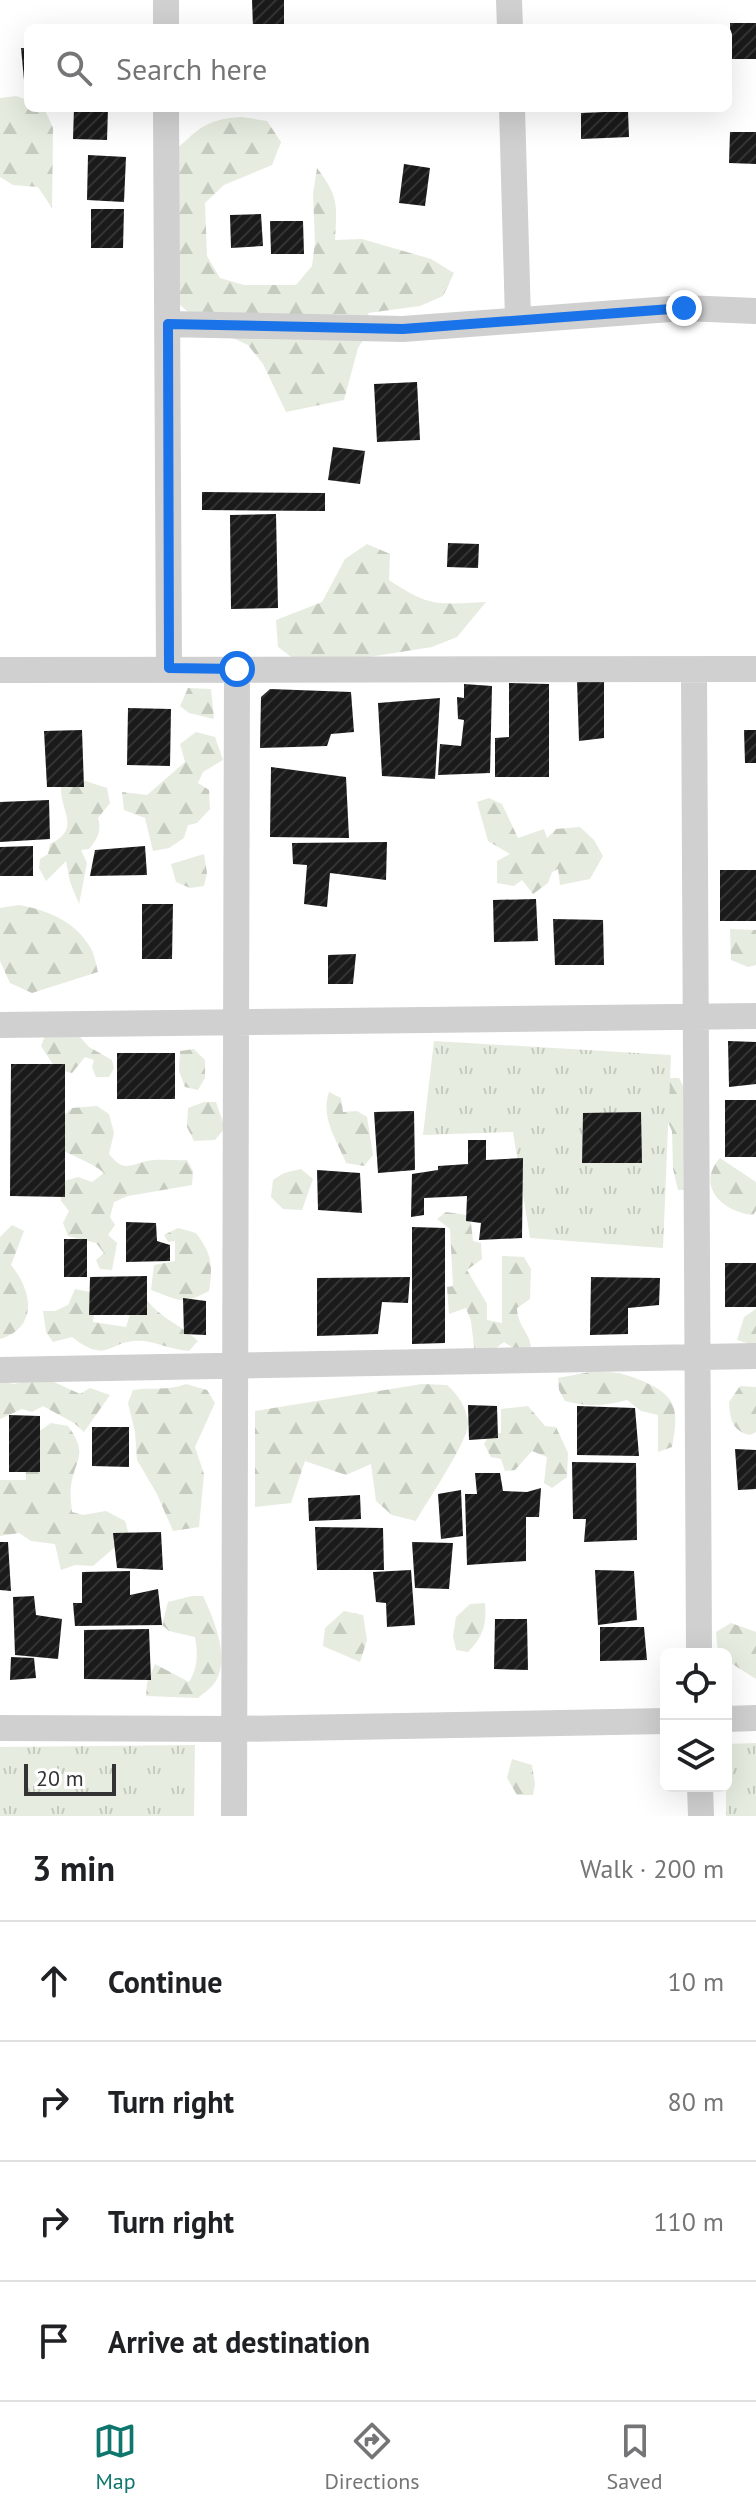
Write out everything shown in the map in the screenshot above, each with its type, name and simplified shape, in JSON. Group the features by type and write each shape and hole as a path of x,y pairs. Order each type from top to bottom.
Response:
{"street":[{"path":"166,0 166,24"},
{"path":"509,0 510,24"},
{"path":"166,112 169,668"},
{"path":"512,112 518,319"},
{"path":"168,324 403,329 684,308 756,311"},
{"path":"234,1816 237,669"},
{"path":"0,670 756,669"},
{"path":"694,670 699,1648"},
{"path":"0,1025 756,1016"},
{"path":"0,1370 756,1356"},
{"path":"732,1719 756,1718"},
{"path":"0,1728 235,1729 660,1721"},
{"path":"700,1792 701,1816"}],"green space":[{"path":"16,96 24,99 24,112 46,112 53,128 52,208 38,187 13,185 0,177 0,98"},
{"path":"242,117 267,121 281,142 272,165 224,185 205,203 207,256 220,278 244,285 296,285 312,266 315,242 313,194 317,168 335,201 335,240 362,239 431,259 454,273 443,296 420,306 368,313 372,326 358,348 344,400 286,412 263,364 248,345 200,323 178,303 177,149 206,125"},
{"path":"367,544 390,554 389,580 415,596 445,603 486,602 457,637 432,647 324,664 298,662 278,647 276,620 322,602 345,559"},
{"path":"188,688 211,689 214,719 189,713 180,706"},
{"path":"196,732 215,737 223,760 203,772 198,783 209,790 210,809 197,823 188,825 184,838 169,848 153,851 145,818 124,810 122,792 147,795 185,762 180,744"},
{"path":"76,778 107,788 110,803 98,818 99,831 94,842 89,849 81,850 87,863 79,904 66,861 46,881 39,868 40,859 48,854 50,844 60,838 67,826 61,787"},
{"path":"489,798 502,804 518,838 544,829 547,838 556,829 580,827 594,840 603,856 590,879 560,885 558,869 552,872 548,883 533,894 522,880 514,886 497,883 497,861 510,854 488,841 477,802"},
{"path":"204,854 207,873 204,886 190,888 176,882 171,864"},
{"path":"19,905 50,914 77,930 91,949 98,972 32,993 10,983 0,961 0,908"},
{"path":"730,929 756,930 756,965 748,967 731,960"},
{"path":"46,1033 80,1037 89,1047 112,1060 114,1068 109,1077 96,1077 92,1067 94,1060 85,1057 72,1073 56,1069 41,1046"},
{"path":"434,1041 671,1055 663,1248 530,1238 513,1132 423,1135"},
{"path":"194,1049 205,1060 205,1078 198,1090 185,1087 179,1071 180,1051"},
{"path":"648,1078 679,1078 687,1093 689,1190 678,1190 673,1169 672,1131"},
{"path":"329,1092 341,1098 343,1112 357,1111 367,1117 373,1155 364,1166 346,1163 328,1120"},
{"path":"204,1102 216,1102 225,1128 215,1140 194,1141 187,1127 188,1108"},
{"path":"97,1106 109,1114 114,1133 109,1154 115,1161 131,1166 155,1160 187,1160 193,1171 192,1185 128,1196 114,1202 110,1217 115,1225 108,1235 117,1243 112,1270 100,1269 96,1260 104,1253 96,1243 68,1236 63,1223 69,1211 61,1201 61,1182 78,1177 92,1182 104,1173 57,1147 57,1122 72,1108"},
{"path":"720,1158 756,1182 756,1211 753,1215 732,1209 716,1196 710,1178"},
{"path":"301,1169 313,1179 302,1210 283,1209 271,1197 273,1180 284,1173"},
{"path":"446,1212 466,1215 471,1223 473,1241 481,1243 482,1259 467,1270 487,1304 487,1320 502,1323 502,1256 524,1257 531,1269 530,1299 517,1308 531,1346 521,1353 504,1342 491,1352 475,1355 471,1321 466,1308 449,1314 447,1287 453,1286 450,1229 437,1219"},
{"path":"12,1225 24,1231 11,1265 24,1285 28,1307 21,1326 0,1339 0,1237"},
{"path":"178,1228 196,1233 205,1247 211,1267 209,1291 186,1300 151,1290 154,1265 175,1261 175,1241 168,1242 164,1235"},
{"path":"75,1289 90,1292 95,1304 93,1322 126,1327 134,1302 147,1300 158,1312 198,1341 189,1351 144,1341 132,1341 102,1350 94,1350 72,1337 53,1342 46,1332 43,1311 55,1311 68,1305"},
{"path":"756,1309 756,1346 737,1340 744,1317"},
{"path":"590,1372 626,1375 647,1383 665,1395 674,1408 672,1447 658,1452 658,1415 641,1411 627,1400 596,1405 565,1401 559,1390 558,1378"},
{"path":"35,1379 54,1382 80,1394 90,1388 110,1395 84,1432 43,1406 32,1412 22,1409 0,1419 0,1381 14,1384"},
{"path":"186,1384 207,1390 215,1403 195,1447 204,1474 199,1527 173,1531 157,1494 137,1460 128,1403 133,1390"},
{"path":"422,1384 447,1385 461,1401 468,1422 455,1456 416,1521 392,1515 376,1501 371,1464 346,1475 305,1461 291,1503 255,1507 255,1411"},
{"path":"740,1386 756,1387 756,1432 750,1435 739,1431 730,1414 729,1402"},
{"path":"528,1406 545,1426 556,1427 568,1453 567,1477 552,1488 544,1483 547,1457 532,1451 515,1470 505,1471 501,1459 491,1457 484,1444 491,1433 501,1433 501,1409"},
{"path":"51,1423 68,1426 78,1444 79,1456 71,1489 72,1512 83,1515 106,1511 125,1521 129,1535 93,1566 75,1565 61,1570 55,1544 31,1541 19,1533 0,1536 0,1480 26,1480 28,1439"},
{"path":"203,1596 216,1628 221,1653 218,1676 198,1698 146,1696 147,1683 155,1664 189,1682 192,1677 197,1649 195,1637 169,1631 162,1625 168,1602"},
{"path":"485,1603 484,1624 477,1641 468,1652 456,1650 453,1636 456,1617 470,1604"},
{"path":"344,1611 363,1615 367,1640 360,1662 323,1646 325,1628"},
{"path":"731,1623 756,1632 756,1679 732,1664 732,1648 717,1648 716,1632"},
{"path":"756,1743 756,1816 726,1816 726,1792 732,1792 732,1744"},
{"path":"195,1745 194,1816 0,1816 0,1747"},
{"path":"512,1759 532,1765 533,1795 517,1795 507,1778"}],"building":[{"path":"252,0 284,0 284,24 253,24"},
{"path":"756,23 756,59 732,59 730,24"},
{"path":"21,48 24,48 24,80"},
{"path":"74,112 108,112 107,140 73,139"},
{"path":"628,112 629,137 581,139 581,113"},
{"path":"730,132 756,132 756,164 729,163"},
{"path":"88,155 126,157 124,202 87,200"},
{"path":"404,164 430,168 425,206 399,203"},
{"path":"91,209 124,209 123,248 91,248"},
{"path":"261,214 263,246 231,248 230,215"},
{"path":"270,221 303,221 304,254 271,254"},
{"path":"417,382 420,440 377,442 374,384"},
{"path":"333,447 365,451 360,484 328,480"},
{"path":"202,492 325,493 325,511 202,510"},
{"path":"276,514 278,608 231,609 230,515"},
{"path":"448,543 479,544 478,568 447,567"},
{"path":"577,680 604,680 604,738 579,741"},
{"path":"509,683 549,684 549,777 495,777 495,738 509,737"},
{"path":"464,684 492,686 490,773 438,775 440,744 461,746 464,720 458,719 457,697 464,698"},
{"path":"270,689 351,692 354,732 331,734 327,746 260,748 261,697"},
{"path":"440,698 435,779 382,776 378,703"},
{"path":"128,708 171,709 170,766 127,765"},
{"path":"82,730 84,787 47,787 44,731"},
{"path":"744,730 756,730 756,763 745,763"},
{"path":"271,767 346,777 349,838 270,837"},
{"path":"49,800 50,839 0,842 0,802"},
{"path":"387,842 386,880 330,873 327,907 304,904 307,865 293,864 292,843"},
{"path":"33,846 33,876 0,876 0,847"},
{"path":"145,846 147,875 90,876 95,850"},
{"path":"720,870 756,870 756,921 720,921"},
{"path":"536,899 538,941 494,942 493,900"},
{"path":"142,904 173,904 172,959 142,959"},
{"path":"553,919 603,920 604,965 555,965"},
{"path":"356,954 353,984 328,984 328,955"},
{"path":"728,1041 756,1042 756,1084 729,1087"},
{"path":"117,1053 175,1053 175,1099 117,1099"},
{"path":"11,1064 65,1064 65,1197 10,1196"},
{"path":"725,1100 756,1100 756,1157 725,1157"},
{"path":"414,1111 415,1170 378,1173 374,1112"},
{"path":"641,1112 642,1163 582,1163 583,1113"},
{"path":"468,1140 486,1140 486,1160 523,1158 522,1238 479,1240 481,1223 466,1221 467,1196 424,1198 424,1215 411,1217 412,1174 438,1170 438,1166 468,1164"},
{"path":"317,1170 360,1173 362,1213 318,1210"},
{"path":"126,1222 156,1223 157,1241 170,1245 170,1261 126,1262"},
{"path":"412,1227 445,1228 445,1343 412,1344"},
{"path":"64,1239 87,1239 87,1277 64,1277"},
{"path":"725,1263 756,1263 756,1307 725,1307"},
{"path":"147,1276 147,1315 89,1315 90,1277"},
{"path":"410,1277 408,1303 382,1302 378,1334 317,1336 317,1278"},
{"path":"591,1277 660,1278 659,1305 628,1308 628,1334 590,1335"},
{"path":"183,1298 206,1301 206,1335 184,1334"},
{"path":"468,1405 497,1406 498,1438 469,1440"},
{"path":"577,1406 635,1408 639,1456 577,1455"},
{"path":"9,1415 40,1416 40,1472 9,1472"},
{"path":"92,1427 129,1427 129,1467 92,1466"},
{"path":"735,1449 756,1450 756,1489 738,1490"},
{"path":"572,1462 636,1463 637,1540 584,1542 586,1519 573,1519"},
{"path":"475,1473 500,1473 503,1491 527,1492 541,1488 539,1517 526,1517 526,1561 467,1565 465,1494 477,1494"},
{"path":"461,1490 463,1536 441,1539 438,1494"},
{"path":"360,1495 361,1519 309,1521 308,1498"},
{"path":"315,1527 383,1528 384,1570 317,1570"},
{"path":"161,1532 163,1570 117,1568 113,1533"},
{"path":"0,1542 8,1542 11,1591 0,1590"},
{"path":"412,1542 453,1543 449,1589 415,1588"},
{"path":"411,1570 415,1625 387,1627 386,1603 376,1602 373,1572"},
{"path":"595,1570 634,1571 637,1620 598,1625"},
{"path":"130,1571 130,1595 158,1589 162,1625 75,1626 73,1603 82,1603 82,1572"},
{"path":"34,1596 36,1615 62,1619 58,1659 15,1655 13,1597"},
{"path":"495,1619 527,1619 528,1670 494,1669"},
{"path":"600,1627 644,1627 647,1660 600,1661"},
{"path":"149,1629 151,1680 84,1679 84,1630"},
{"path":"11,1657 34,1658 36,1678 10,1680"}],"route":[{"path":"237,669 169,668 168,324 403,329 684,308"}]}
